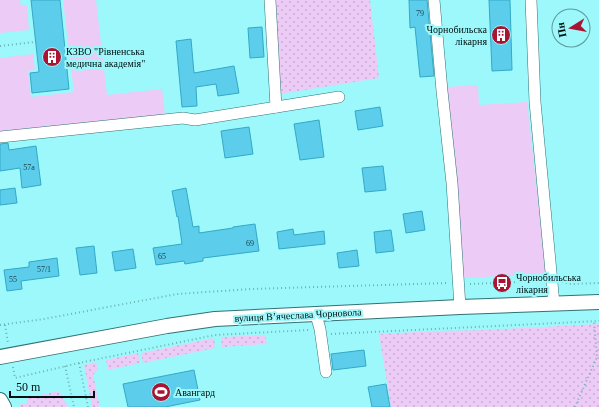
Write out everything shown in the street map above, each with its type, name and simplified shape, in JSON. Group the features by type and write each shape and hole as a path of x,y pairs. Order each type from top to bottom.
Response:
{"main road":[{"name":"вулиця Вʼячеслава Чорновола","path":"0,357 167,326 215,319 599,302"},
{"path":"0,400 4,407"}],"lane":[{"path":"270,0 276,107"},
{"path":"434,0 452,183 460,307"},
{"path":"531,0 535,102 554,304"},
{"path":"0,136 183,118 195,120 339,97"},
{"path":"316,315 320,329 326,372"}],"path":[{"path":"0,46 35,42"},
{"path":"0,325 44,319 177,294 251,289 547,281"},
{"path":"571,284 599,283"},
{"path":"15,378 65,366 215,335 320,329 329,334 599,321"},
{"path":"575,407 597,357 594,322"},
{"path":"4,325 7,339"},
{"path":"79,363 88,407"},
{"path":"65,366 74,407"}],"shaded area":[{"path":"0,0 20,0 21,5 27,5 29,30 0,33"},
{"path":"63,0 96,0 107,95 162,89 165,115 0,135 0,58 33,54 35,70 28,71 31,97 74,92"},
{"path":"274,0 370,0 379,78 280,94"},
{"path":"478,85 479,105 527,102 546,271 545,274 462,278 446,87"},
{"path":"599,324 599,407 391,407 379,334"},
{"path":"265,335 267,344 222,347 221,337"},
{"path":"214,338 215,348 143,363 141,353"},
{"path":"138,353 140,363 108,370 106,360"},
{"path":"96,362 98,369 93,375 100,407 92,407 84,365"},
{"path":"59,391 68,407 20,407 19,405 27,403 27,398"}],"building":[{"name":"КЗВО \"Рівненська медична академія\"","path":"31,0 60,0 69,89 32,93 30,73 39,72"},
{"path":"409,0 427,0 434,76 420,77 415,27 410,28"},
{"name":"Чорнобильска лікарня","path":"489,0 510,0 512,70 492,71"},
{"path":"262,27 264,57 250,58 248,28"},
{"path":"191,39 194,73 234,66 239,93 218,96 216,84 196,87 197,106 182,107 176,41"},
{"path":"380,107 383,126 358,130 355,111"},
{"path":"319,120 324,157 300,160 294,124"},
{"path":"249,127 253,154 225,158 221,131"},
{"path":"8,143 9,150 36,146 41,185 22,188 20,168 0,171 0,144"},
{"path":"383,166 386,190 365,192 362,168"},
{"path":"15,188 17,203 0,205 0,190"},
{"path":"186,188 193,227 199,226 199,233 255,224 259,251 203,258 203,261 185,264 184,261 156,265 153,248 182,244 178,216 177,217 172,191"},
{"path":"422,211 425,230 406,233 403,214"},
{"path":"293,229 294,235 324,231 325,244 279,249 277,232"},
{"path":"391,230 394,251 376,253 374,232"},
{"path":"94,246 97,273 80,275 76,248"},
{"path":"133,249 136,268 115,271 112,252"},
{"path":"357,250 359,266 339,268 337,253"},
{"path":"57,258 59,276 21,281 22,289 7,291 4,270 29,267 29,262"},
{"path":"364,350 366,366 333,370 331,354"},
{"name":"Авангард","path":"194,370 200,400 165,407 128,407 123,384"},
{"path":"386,384 390,407 372,407 368,387"}],"place":[{"name":"Чорнобильска лікарня","path":"501,35"},
{"name":"КЗВО \"Рівненська медична академія\"","path":"52,57"},
{"name":"Чорнобильська лікарня","path":"502,283"},
{"name":"Авангард","path":"161,392"}]}
